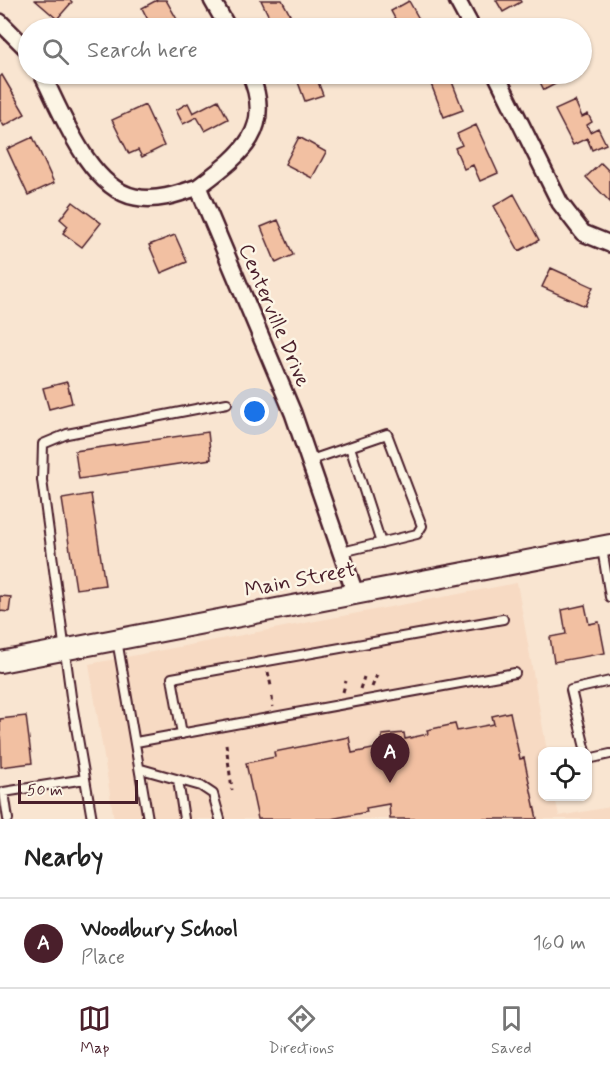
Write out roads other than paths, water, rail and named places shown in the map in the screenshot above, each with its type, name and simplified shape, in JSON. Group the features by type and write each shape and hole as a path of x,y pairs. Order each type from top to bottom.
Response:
{"main road":[{"name":"Main Street","path":"0,662 606,546"}],"street":[{"path":"212,0 222,18"},
{"path":"457,0 467,18"},
{"path":"0,22 18,40"},
{"path":"47,84 80,150 113,187 123,194 145,199 164,198 198,187 231,162 252,138 260,109 253,84"},
{"path":"501,84 560,203 583,233 610,244"},
{"name":"Centerville Drive","path":"198,187 311,460 355,593"}],"lane":[{"path":"92,819 65,650 42,480 43,444 68,434 227,403"},
{"path":"311,460 387,434 422,526 417,534 342,552"},
{"path":"350,447 381,543"},
{"path":"606,546 610,597"},
{"path":"182,734 172,678 503,619"},
{"path":"117,640 148,819"},
{"path":"136,742 515,673"},
{"path":"585,747 571,690 610,681"},
{"path":"592,758 610,754"},
{"path":"141,769 201,786 213,794 220,819"},
{"path":"8,819 4,792 85,779"},
{"path":"178,780 184,819"}],"place":[{"name":"Woodbury School","path":"390,783"}]}
